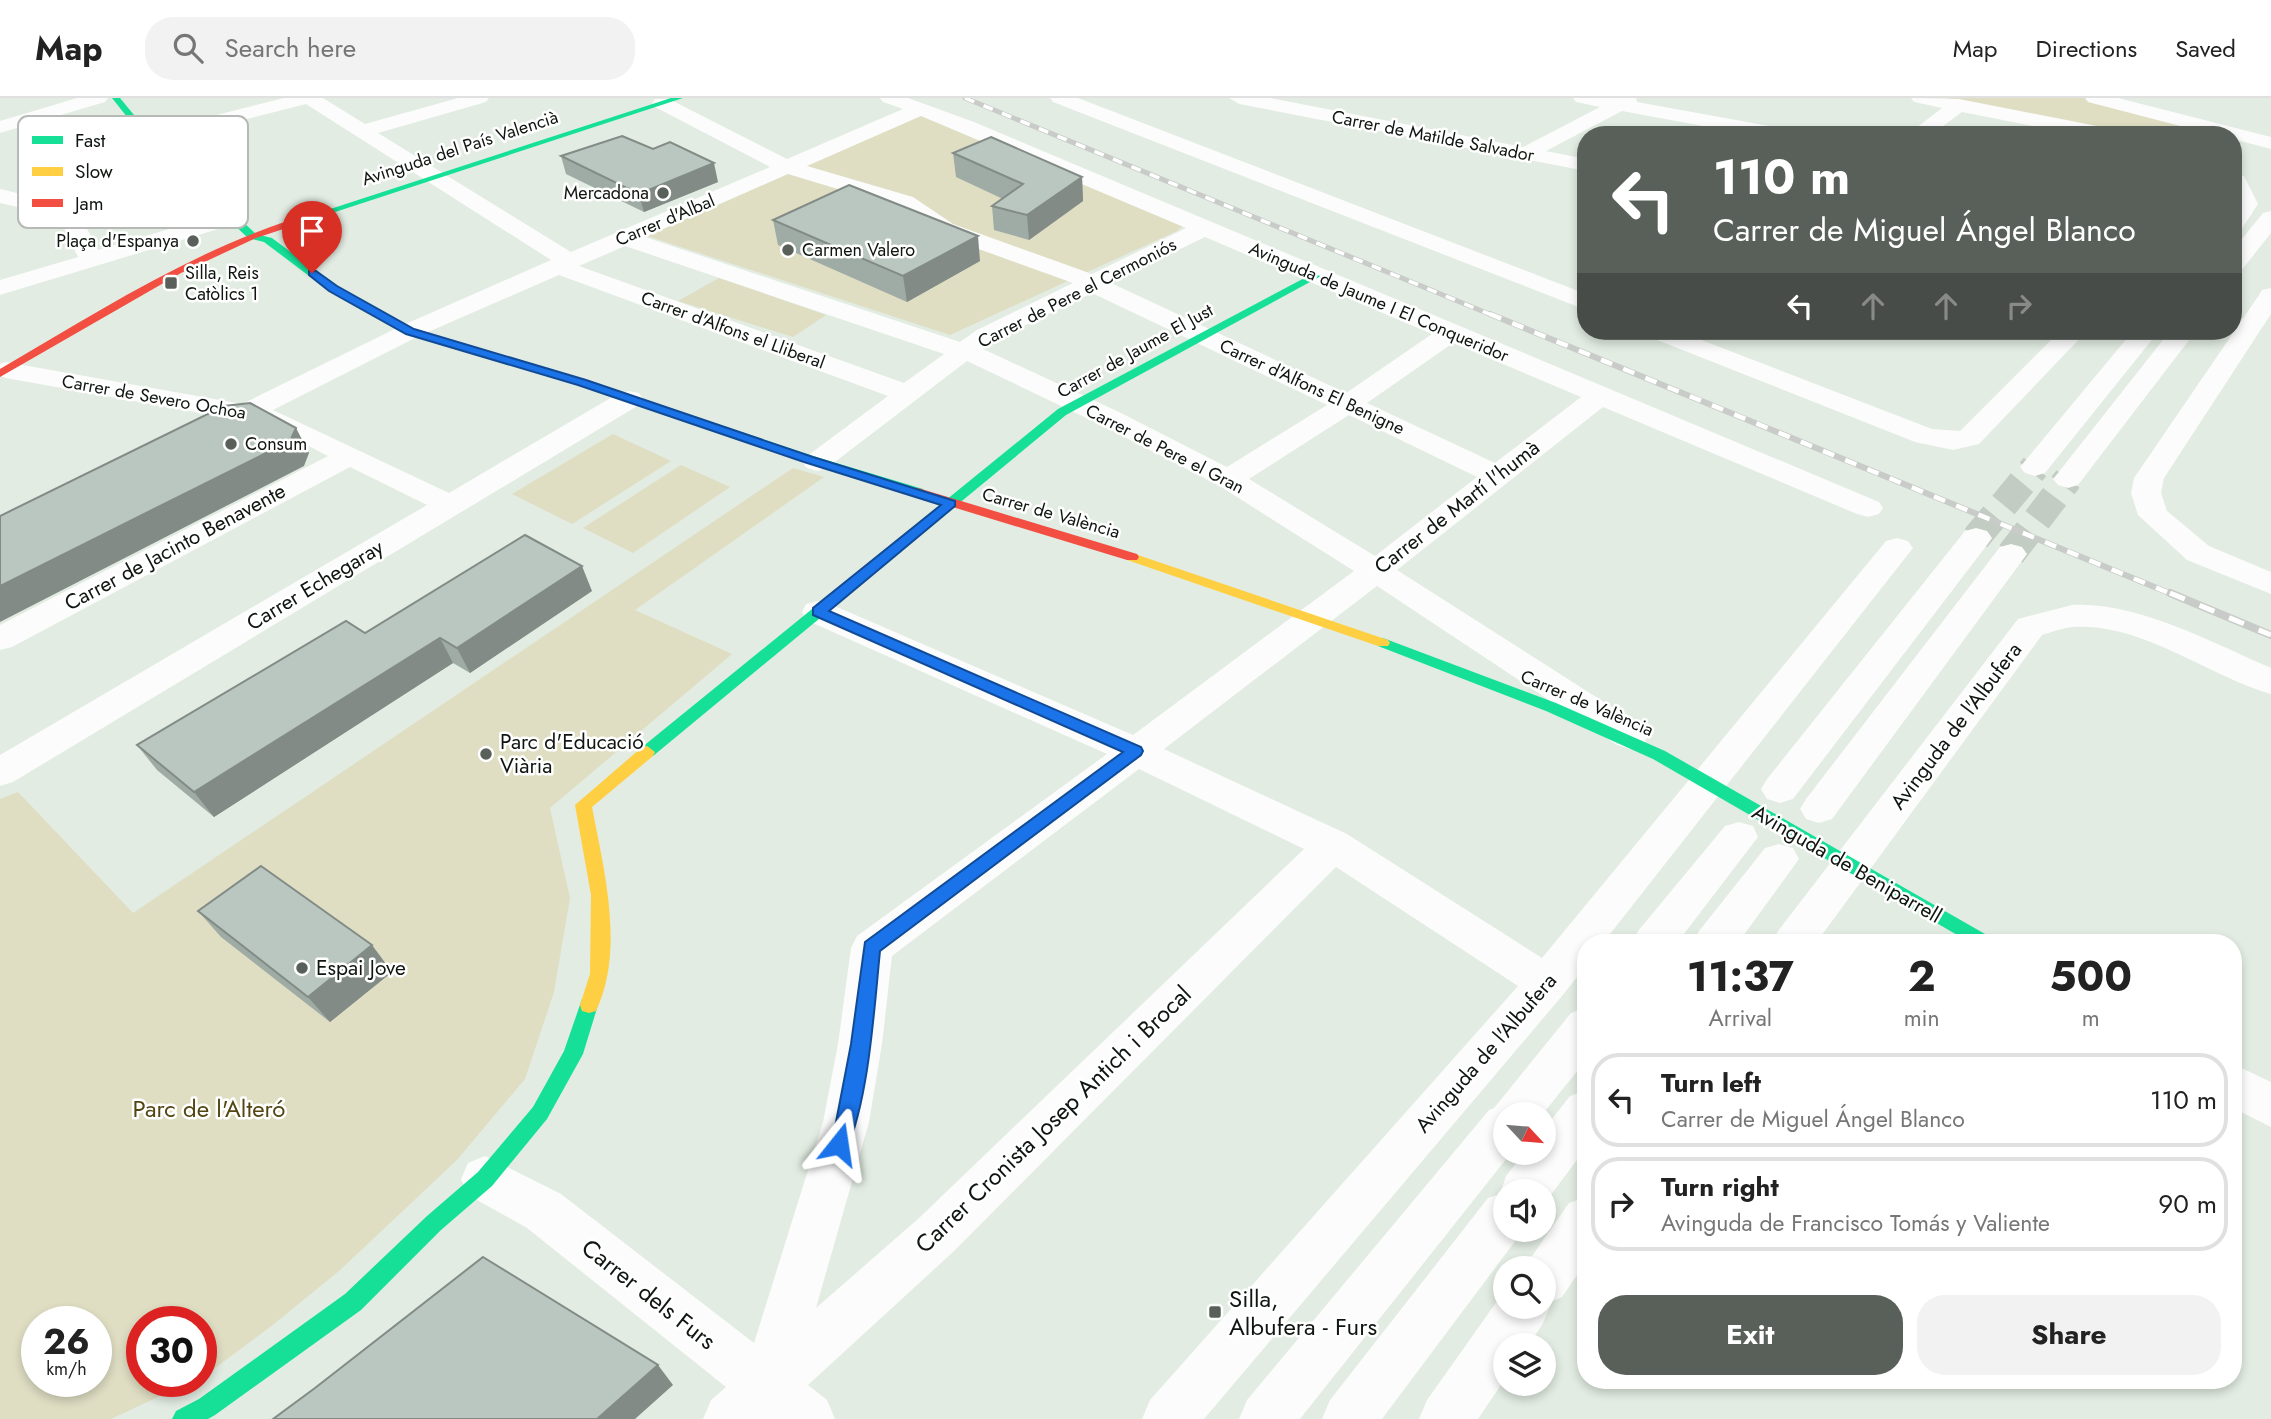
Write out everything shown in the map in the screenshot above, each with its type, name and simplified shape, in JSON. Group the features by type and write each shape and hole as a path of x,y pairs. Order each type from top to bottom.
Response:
{"street":[{"path":"37,116 98,98"},
{"name":"Carrer de València","path":"116,98 131,116"},
{"path":"236,116 308,98"},
{"name":"Carrer d'Alfons el Lliberal","path":"308,98 364,131 563,263 908,394"},
{"path":"364,131 479,98"},
{"name":"Avinguda de Jaume I El Conqueridor","path":"890,98 967,126 1868,508"},
{"path":"1060,98 1577,299"},
{"name":"Carrer de Matilde Salvador","path":"1239,98 1577,163"},
{"path":"1281,107 1303,98"},
{"path":"1583,98 1626,101 1744,126"},
{"path":"1921,98 2066,126"},
{"path":"2095,98 2196,126"},
{"name":"Carrer d'Alfons El Benigne","path":"671,101 787,167 905,202 945,229 1084,279 1497,475"},
{"name":"Avinguda del País Valencià","path":"3,372 177,271 252,236 671,101"},
{"path":"1578,126 1626,101"},
{"path":"1930,126 1959,105"},
{"name":"Carrer d'Albal","path":"191,441 410,331 920,109"},
{"path":"0,127 18,122"},
{"path":"1527,153 1577,127"},
{"path":"2242,139 2268,146"},
{"path":"2242,147 2268,146"},
{"path":"2242,183 2259,190"},
{"path":"2242,194 2247,204 2242,212"},
{"path":"0,196 18,200"},
{"path":"2242,255 2271,218"},
{"path":"76,228 91,259"},
{"path":"0,288 196,228"},
{"name":"Carrer de València","path":"242,228 252,236 268,240 333,289 410,331 629,399 817,462 1138,559 1314,619 1551,706 1659,755 1707,785"},
{"name":"Carrer de Pere el Cermoniós","path":"817,462 986,335 1084,279 1205,228"},
{"name":"Carrer de Pere el Gran","path":"624,238 989,360 1078,403 1228,479 1376,569 1659,755"},
{"name":"Carrer de Jaume El Just","path":"485,1179 540,1113 573,1054 599,974 600,895 583,805 1062,412 1316,276"},
{"path":"2242,338 2271,295"},
{"path":"1228,479 1349,403 1451,333"},
{"path":"1679,340 1925,436 1952,442 1969,438 2065,340"},
{"path":"2035,467 2139,340"},
{"path":"2068,479 2176,340"},
{"path":"2241,340 2149,478 2146,493 2153,515 2198,553 2271,584"},
{"name":"Carrer de Severo Ochoa","path":"3,372 272,418 450,505"},
{"name":"Carrer de Martí l'humà","path":"749,1403 846,1122 860,1044 872,948 1314,619 1601,395"},
{"name":"Carrer Echegaray","path":"0,772 629,399"},
{"name":"Carrer de Jacinto Benavente","path":"0,639 350,456"},
{"path":"1780,789 1976,538"},
{"name":"Avinguda de l'Albufera","path":"1587,934 1897,548"},
{"path":"1819,809 2011,554"},
{"path":"818,612 1136,751 1333,845 1547,984"},
{"name":"Avinguda de l'Albufera","path":"1801,934 2030,627 2075,616 2122,624 2173,640 2271,682"},
{"name":"Avinguda de Beniparrell","path":"1707,785 1970,934"},
{"path":"1660,934 1739,837"},
{"name":"Carrer Cronista Josep Antich i Brocal","path":"749,1403 936,1235 1333,845"},
{"path":"1721,934 1779,859"},
{"name":"Avinguda de l'Albufera","path":"1169,1419 1577,947"},
{"path":"1525,1102 1577,1037"},
{"path":"2242,1089 2271,1106"},
{"path":"1533,1179 1577,1123"},
{"path":"1266,1419 1493,1140"},
{"path":"184,1419 207,1407 353,1302 434,1223 485,1179"},
{"name":"Carrer dels Furs","path":"485,1179 544,1211 749,1403 808,1419"},
{"path":"1349,1419 1493,1231"},
{"path":"1556,1262 1577,1233"},
{"path":"1446,1419 1516,1319"}],"green space":[{"path":"1946,98 2083,98 2191,126 2082,126"},
{"path":"919,113 1184,225 1177,231 950,335 638,233"},
{"path":"719,278 826,315 793,337 678,301"},
{"path":"613,434 671,461 572,524 512,494"},
{"path":"681,465 730,487 633,553 583,528"},
{"name":"Parc de l'Alteró","path":"793,468 824,477 635,610 732,654 550,808 570,898 554,992 525,1079 457,1160 339,1271 217,1367 217,1306 126,1306 126,1397 158,1397 111,1419 0,1419 0,799 18,792 133,913"}],"building":[{"path":"622,136 653,149 670,142 714,163 639,194 561,156"},
{"path":"991,137 1082,177 1027,215 992,206 1023,184 953,153"},
{"path":"849,185 978,236 903,276 773,220"},
{"path":"250,403 296,428 290,441 0,586 0,516 224,406"},
{"path":"525,535 582,566 457,648 440,638 194,792 137,745 346,621 365,633"},
{"name":"Espai Jove","path":"261,866 372,945 308,997 198,911"},
{"path":"483,1257 658,1365 597,1419 273,1419 315,1388"}],"tunnel":[{"path":"1976,538 2035,467"},
{"path":"2011,554 2068,479"}],"railway":[{"path":"965,98 1494,316"},
{"path":"1490,314 2174,595"},
{"path":"2170,593 2271,635"}],"traffic: fast":[{"path":"116,98 131,116"},
{"path":"320,214 679,98"},
{"path":"244,228 252,236 268,240 333,289 410,331 582,382 809,459 918,492"},
{"path":"647,752 1062,412 1316,276"},
{"path":"1383,643 1551,707 1659,755 1970,934"},
{"path":"184,1419 207,1407 353,1302 434,1223 485,1179 540,1113 573,1054 589,1005"}],"traffic: slow":[{"path":"1132,557 1383,643"},
{"path":"589,1005 599,974 600,895 583,805 647,752"}],"traffic: jam":[{"path":"0,374 177,271 252,236 320,214"},
{"path":"918,492 1132,557"}],"place":[{"name":"Mercadona","path":"663,193"},
{"name":"Plaça d'Espanya","path":"193,241"},
{"name":"Carmen Valero","path":"788,250"},
{"name":"Silla, Reis Catòlics 1","path":"171,283"},
{"name":"Consum","path":"231,444"},
{"name":"Parc d'Educació Viària","path":"486,754"},
{"name":"Espai Jove","path":"302,968"},
{"name":"Silla, Albufera - Furs","path":"1215,1312"}],"route":[{"path":"312,273 333,289 410,331 582,382 809,459 951,503 818,612 1136,751 872,948 860,1044 846,1122 839,1144"}]}
